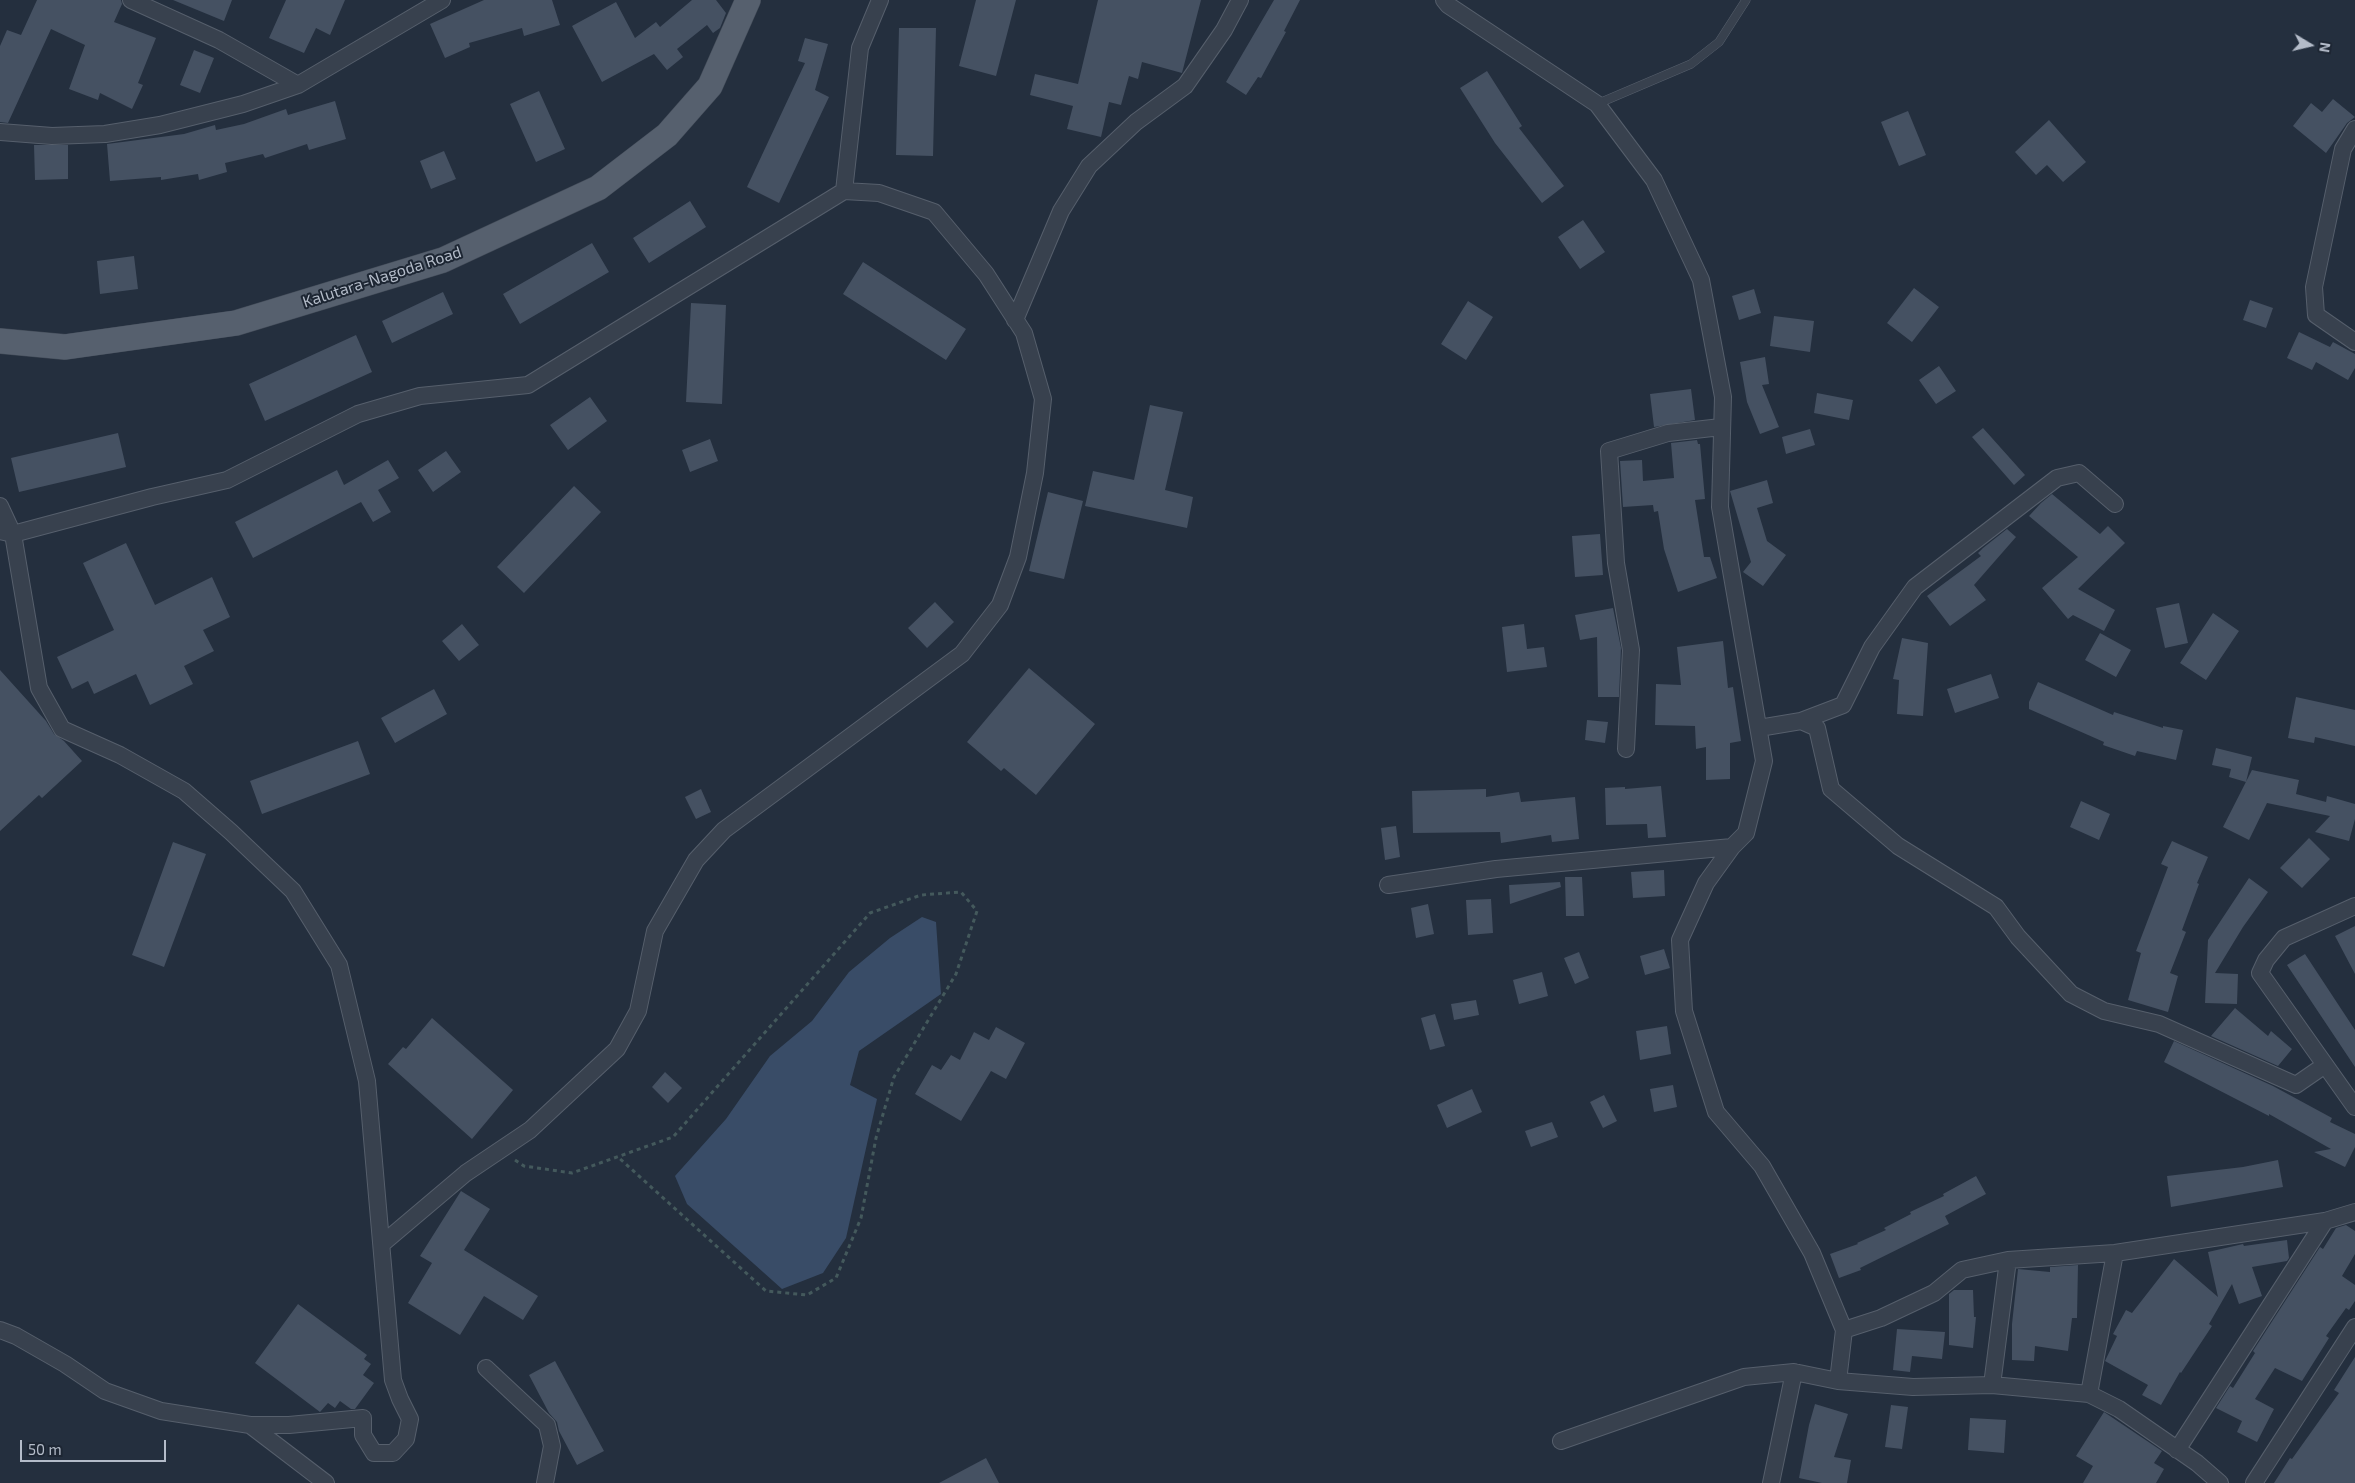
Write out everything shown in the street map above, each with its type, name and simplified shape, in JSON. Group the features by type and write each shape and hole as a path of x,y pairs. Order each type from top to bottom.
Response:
{"main road":[{"name":"Kalutara-Nagoda Road","path":"0,341 65,346 236,323 443,260 598,188 667,135 710,86 748,0"}],"street":[{"path":"132,0 219,40 298,84"},
{"path":"0,132 52,136 105,134 160,125 244,104 298,84 442,0"},
{"path":"844,191 860,48 880,0"},
{"path":"1015,320 1062,211 1089,166 1136,122 1185,86 1224,30 1240,0"},
{"path":"1444,0 1448,5 1597,104 1654,180 1701,280 1723,397 1720,507 1764,761 1746,833 1732,847 1706,883 1680,940 1684,1011 1716,1112 1762,1166 1812,1253 1844,1330 1838,1380"},
{"path":"2355,129 2343,149 2314,287 2316,316 2355,342"},
{"path":"7,532 227,480 358,414 420,396 528,385 844,191 879,192 934,212 986,274 1024,333 1044,399 1035,473 1020,548 1000,605 962,654 724,830 702,854 655,931 638,1011 617,1049 530,1130 466,1173 382,1244"},
{"path":"1626,750 1632,650 1616,563 1609,451 1668,433 1721,427"},
{"path":"1759,728 1801,721 1843,705 1872,647 1915,587 2058,478 2079,473 2115,504"},
{"path":"0,506 40,688 62,729 120,755 184,791 231,832 294,892 339,965 367,1082 393,1380 410,1419 406,1439 393,1452 374,1453 364,1435 363,1418 289,1425 250,1425 161,1411 105,1391 65,1364 16,1336 0,1330"},
{"path":"1801,721 1817,728 1831,788 1898,846 1996,907 2018,937 2071,994 2104,1011 2159,1024 2296,1085 2325,1065"},
{"path":"1388,885 1496,869 1732,847"},
{"path":"2355,906 2284,938 2266,960 2260,973 2355,1107"},
{"path":"1844,1330 1881,1318 1934,1293 1962,1270 2008,1260 2115,1253 2325,1222 2355,1212"},
{"path":"2177,1450 2325,1222"},
{"path":"2089,1394 2115,1253"},
{"path":"1992,1385 2008,1260"},
{"path":"2254,1483 2355,1327"},
{"path":"486,1368 547,1425 552,1446 545,1483"},
{"path":"1561,1441 1744,1377 1794,1372 1838,1380 1913,1388 1992,1385 2089,1394 2119,1409 2197,1463 2220,1483"},
{"path":"1771,1483 1794,1372"},
{"path":"250,1425 326,1483"}],"lane":[{"path":"1597,104 1691,64 1718,42 1746,0"}],"path":[{"path":"500,1150 524,1166 572,1173 618,1156 673,1137 870,913 921,895 961,892 977,911 956,974 894,1077 876,1138 861,1218 836,1278 807,1295 766,1290 618,1156"}],"water":[{"path":"922,917 936,922 941,994 859,1051 850,1085 877,1099 846,1238 823,1273 782,1289 687,1204 675,1176 726,1119 770,1056 812,1021 849,972 890,938"}],"building":[{"path":"37,0 121,0 122,4 114,22 156,38 138,83 143,85 132,109 100,93 98,100 69,89 85,45 51,29 8,123 0,122 0,46 7,30 21,35"},
{"path":"173,0 232,0 224,21"},
{"path":"286,0 345,0 330,35 316,28 304,53 269,38"},
{"path":"484,0 552,0 560,25 524,36 522,28 469,43 470,47 445,58 430,24"},
{"path":"692,0 716,0 726,13 720,28 713,33 707,25 677,49 683,57 667,70 654,54 602,82 572,26 616,2 635,38 656,22 660,27"},
{"path":"976,0 1016,0 996,76 959,66"},
{"path":"1098,0 1201,0 1182,73 1142,62 1138,79 1129,76 1121,105 1109,102 1101,137 1067,129 1073,106 1030,95 1035,74 1078,84"},
{"path":"1274,0 1300,0 1284,31 1286,32 1261,78 1258,77 1246,95 1226,82"},
{"path":"899,28 936,28 933,156 896,155"},
{"path":"805,38 828,44 815,90 829,97 779,203 747,187 805,63 798,61"},
{"path":"194,50 214,58 200,93 180,85"},
{"path":"1487,71 1522,126 1519,128 1564,186 1542,203 1495,143 1460,88"},
{"path":"539,91 565,149 536,162 510,104"},
{"path":"2333,99 2355,117 2347,123 2326,153 2293,126 2311,103 2322,112"},
{"path":"335,101 346,139 309,150 307,144 265,158 263,154 225,163 227,172 199,180 198,174 161,180 161,177 110,181 107,144 184,134 215,125 216,130 244,124 286,109 288,115"},
{"path":"1908,111 1926,155 1899,166 1881,122"},
{"path":"2049,120 2086,162 2063,182 2047,165 2036,175 2015,152"},
{"path":"34,145 68,145 68,179 35,180"},
{"path":"444,151 456,179 431,189 420,161"},
{"path":"690,201 706,227 649,263 633,238"},
{"path":"1583,220 1605,252 1580,269 1558,237"},
{"path":"592,243 609,272 520,324 503,294"},
{"path":"134,256 138,289 100,294 97,261"},
{"path":"863,262 966,329 946,360 843,294"},
{"path":"1914,288 1939,307 1912,342 1887,323"},
{"path":"1754,289 1761,313 1739,320 1732,296"},
{"path":"443,292 453,314 392,343 382,321"},
{"path":"2250,300 2273,308 2266,328 2243,320"},
{"path":"1468,301 1493,317 1466,360 1441,344"},
{"path":"691,303 726,305 722,404 686,402"},
{"path":"1774,316 1814,321 1810,352 1770,346"},
{"path":"2299,332 2330,347 2333,342 2355,354 2355,368 2348,380 2316,362 2312,370 2287,358"},
{"path":"356,335 372,372 265,421 249,384"},
{"path":"1765,357 1769,384 1762,385 1779,427 1760,434 1747,402 1740,362"},
{"path":"1939,366 1956,391 1936,404 1919,380"},
{"path":"1691,389 1695,420 1654,427 1650,394"},
{"path":"1817,393 1853,400 1849,420 1814,413"},
{"path":"590,397 607,421 568,450 550,425"},
{"path":"1150,405 1183,412 1165,490 1193,497 1187,528 1085,506 1093,471 1134,480"},
{"path":"1983,428 2025,475 2014,485 1972,437"},
{"path":"1810,429 1815,445 1786,454 1782,437"},
{"path":"118,433 126,467 19,492 11,458"},
{"path":"710,439 718,461 690,472 682,450"},
{"path":"1697,440 1698,444 1700,444 1705,499 1695,500 1704,557 1710,557 1717,578 1678,592 1664,549 1658,511 1654,512 1653,505 1623,507 1620,461 1642,460 1643,481 1674,478 1671,443"},
{"path":"446,451 461,472 433,492 418,470"},
{"path":"388,460 399,478 378,490 391,512 373,522 361,502 253,558 235,522 337,470 344,485"},
{"path":"1767,480 1773,503 1757,508 1767,541 1786,555 1763,586 1743,572 1751,562 1730,491"},
{"path":"574,486 601,512 524,593 497,567"},
{"path":"1048,492 1083,501 1064,579 1029,571"},
{"path":"2052,494 2100,534 2108,526 2125,543 2078,589 2115,610 2104,631 2073,615 2068,619 2042,588 2078,557 2029,516"},
{"path":"2007,529 2016,537 1974,585 1986,600 1950,626 1927,596 1981,556 1978,553"},
{"path":"1600,534 1603,575 1575,577 1572,536"},
{"path":"126,543 155,605 212,577 230,617 203,630 214,651 184,666 193,684 150,705 136,674 94,694 88,681 72,689 57,657 114,630 83,563"},
{"path":"935,602 954,622 927,648 908,628"},
{"path":"2179,603 2188,643 2165,648 2156,608"},
{"path":"1613,608 1621,648 1619,697 1598,697 1597,637 1580,640 1575,615"},
{"path":"2213,613 2239,631 2206,680 2180,663"},
{"path":"462,624 479,645 459,661 442,641"},
{"path":"1524,624 1527,649 1544,647 1547,667 1507,672 1502,627"},
{"path":"2100,633 2131,650 2116,677 2085,660"},
{"path":"1902,638 1928,643 1923,716 1897,714 1899,680 1893,679"},
{"path":"1723,641 1728,688 1733,687 1741,741 1730,743 1730,779 1706,780 1706,747 1696,749 1695,726 1655,725 1656,684 1681,685 1677,647"},
{"path":"1029,668 1095,724 1036,795 1004,768 1001,771 967,742"},
{"path":"0,670 46,721 54,734 64,741 82,761 42,798 39,795 0,831"},
{"path":"1991,674 1999,698 1955,713 1947,689"},
{"path":"2038,682 2113,715 2114,712 2163,728 2163,726 2183,730 2176,760 2137,751 2135,756 2103,745 2104,742 2029,709 2029,702"},
{"path":"434,689 447,714 395,743 381,718"},
{"path":"2296,697 2355,710 2355,746 2315,737 2314,743 2288,738"},
{"path":"1587,720 1608,722 1605,743 1585,740"},
{"path":"358,741 370,774 262,814 250,781"},
{"path":"2216,748 2252,757 2246,782 2229,777 2231,769 2212,765"},
{"path":"2252,770 2299,780 2296,794 2326,802 2327,796 2355,804 2355,819 2349,841 2315,832 2330,816 2267,803 2249,840 2223,827"},
{"path":"1661,786 1666,837 1648,838 1647,824 1606,825 1605,788 1625,787 1625,789"},
{"path":"701,789 711,812 696,819 685,797"},
{"path":"1486,789 1486,797 1519,792 1521,802 1575,797 1579,839 1552,842 1551,835 1501,843 1500,832 1413,833 1412,791"},
{"path":"2081,801 2110,814 2099,840 2070,827"},
{"path":"1396,826 1400,857 1385,860 1381,828"},
{"path":"2309,838 2330,859 2302,888 2280,868"},
{"path":"2172,841 2208,857 2197,883 2199,884 2182,930 2186,932 2170,973 2178,976 2168,1012 2128,1000 2141,953 2136,951 2168,867 2161,864"},
{"path":"173,842 206,854 164,967 132,955"},
{"path":"1664,870 1665,896 1633,898 1631,872"},
{"path":"1565,877 1582,877 1584,916 1566,916"},
{"path":"2249,878 2268,892 2243,927 2215,973 2238,974 2237,1004 2205,1003 2208,940"},
{"path":"1560,882 1561,887 1510,904 1509,885"},
{"path":"1491,899 1493,933 1468,935 1466,900"},
{"path":"1428,904 1434,934 1416,938 1411,908"},
{"path":"2355,926 2355,974 2335,936"},
{"path":"1664,949 1670,968 1645,975 1640,956"},
{"path":"1579,952 1589,978 1575,984 1564,958"},
{"path":"2305,954 2355,1030 2355,1067 2287,965"},
{"path":"1542,972 1548,996 1519,1004 1513,980"},
{"path":"1476,1000 1479,1015 1454,1020 1451,1004"},
{"path":"2235,1008 2268,1036 2271,1031 2292,1049 2278,1066 2211,1036"},
{"path":"1435,1014 1445,1046 1430,1050 1421,1018"},
{"path":"432,1018 513,1090 472,1139 388,1064 403,1047 406,1049"},
{"path":"1667,1026 1671,1054 1640,1060 1636,1031"},
{"path":"996,1027 1025,1043 1006,1079 991,1071 961,1121 915,1094 932,1065 941,1070 951,1055 960,1060 974,1032 989,1040"},
{"path":"2174,1041 2273,1086 2332,1118 2330,1122 2355,1134 2355,1147 2345,1167 2314,1152 2331,1149 2269,1114 2269,1116 2164,1062"},
{"path":"665,1072 682,1088 668,1103 652,1087"},
{"path":"1673,1085 1677,1107 1654,1112 1650,1089"},
{"path":"1472,1089 1482,1112 1447,1128 1437,1105"},
{"path":"1604,1095 1617,1121 1603,1128 1590,1102"},
{"path":"1552,1122 1558,1137 1531,1147 1525,1131"},
{"path":"2278,1160 2283,1187 2171,1207 2167,1176 2243,1167"},
{"path":"1976,1176 1986,1194 1945,1216 1949,1224 1860,1268 1861,1270 1839,1278 1830,1254 1858,1244 1886,1230 1884,1228 1911,1214 1910,1212 1944,1196 1943,1194"},
{"path":"461,1191 490,1209 464,1250 538,1296 523,1320 484,1296 460,1335 408,1303 432,1263 420,1256"},
{"path":"2346,1225 2355,1231 2355,1254 2342,1276 2355,1285 2355,1301 2349,1310 2346,1308 2326,1336 2329,1338 2302,1381 2275,1368 2255,1399 2274,1409 2257,1442 2237,1432 2242,1421 2216,1408 2230,1386 2233,1388 2255,1353 2253,1351 2320,1247 2323,1249 2336,1228"},
{"path":"2287,1240 2289,1258 2287,1261 2252,1267 2262,1296 2239,1304 2232,1284 2209,1324 2212,1326 2180,1372 2161,1405 2142,1395 2148,1385 2105,1361 2117,1336 2113,1334 2126,1310 2132,1313 2174,1259 2218,1297 2208,1252 2243,1244 2244,1246"},
{"path":"2078,1265 2077,1318 2072,1318 2068,1351 2035,1346 2034,1361 2012,1360 2012,1324 2018,1269 2050,1272 2050,1267"},
{"path":"1954,1290 1973,1290 1974,1317 1976,1317 1973,1348 1949,1345 1949,1294"},
{"path":"298,1304 367,1355 364,1359 371,1364 363,1375 374,1383 355,1409 351,1409 340,1401 335,1408 328,1403 320,1412 255,1363"},
{"path":"1897,1329 1945,1332 1942,1359 1912,1356 1910,1372 1893,1370"},
{"path":"2355,1357 2355,1483 2274,1483 2290,1458 2292,1459 2339,1393 2334,1390"},
{"path":"555,1361 604,1451 577,1465 559,1431 557,1422 549,1413 529,1375"},
{"path":"1815,1404 1848,1414 1834,1457 1851,1460 1847,1483 1822,1483 1799,1478"},
{"path":"1891,1405 1908,1407 1902,1449 1885,1447"},
{"path":"2104,1412 2162,1451 2154,1463 2164,1469 2156,1483 2083,1483 2093,1466 2076,1456"},
{"path":"1970,1418 2006,1420 2004,1453 1968,1450"},
{"path":"986,1458 999,1483 939,1483"}]}
